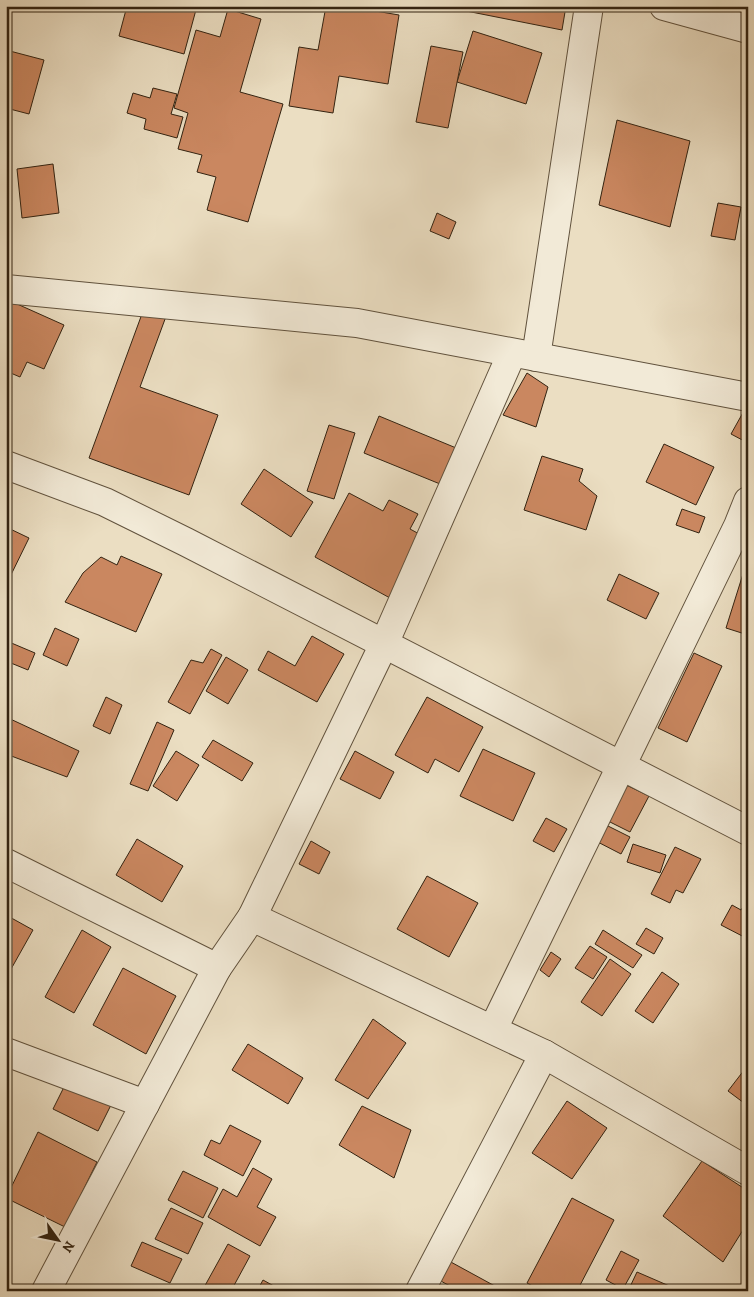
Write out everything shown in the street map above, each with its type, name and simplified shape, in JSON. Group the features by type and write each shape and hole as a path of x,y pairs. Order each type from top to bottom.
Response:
{"street":[{"path":"46,1291 217,968 252,917 524,355 589,6"},
{"path":"664,6 748,29"},
{"path":"6,289 357,323 748,397"},
{"path":"6,465 48,478 105,502 748,831"},
{"path":"493,1029 738,526 748,500"},
{"path":"6,863 217,968"},
{"path":"252,917 544,1054 748,1171"},
{"path":"6,1052 146,1104"},
{"path":"420,1291 544,1054"}],"building":[{"path":"127,6 197,6 184,54 119,36"},
{"path":"326,6 346,6 399,15 388,84 339,76 333,113 289,106 299,47 318,50"},
{"path":"441,6 566,6 562,30"},
{"path":"228,9 261,19 240,92 283,104 248,222 207,210 216,177 197,172 202,155 178,149 188,113 174,108 196,30 220,37"},
{"path":"473,31 542,53 526,104 457,82"},
{"path":"431,46 463,52 448,128 416,122"},
{"path":"6,50 44,60 29,114 6,108"},
{"path":"153,88 177,94 171,114 183,117 177,138 144,129 146,119 127,113 133,93 150,98"},
{"path":"617,120 690,141 670,227 599,205"},
{"path":"53,164 59,213 22,218 17,169"},
{"path":"718,203 741,207 735,240 711,236"},
{"path":"437,213 456,222 449,239 430,231"},
{"path":"6,299 64,325 44,369 27,362 20,377 6,371"},
{"path":"146,303 168,311 140,387 218,415 189,495 89,458"},
{"path":"527,373 548,387 536,427 503,415"},
{"path":"745,409 748,411 748,443 731,434"},
{"path":"379,416 461,450 445,486 364,453"},
{"path":"329,425 355,433 334,499 307,491"},
{"path":"664,444 714,467 696,505 646,482"},
{"path":"542,456 583,469 579,481 597,496 586,530 524,510"},
{"path":"264,469 313,502 291,537 241,504"},
{"path":"349,493 383,511 389,500 418,514 410,529 423,536 390,598 315,557"},
{"path":"682,509 705,517 699,533 676,525"},
{"path":"6,527 29,538 6,585"},
{"path":"121,556 162,574 136,632 65,602 83,573 101,557 117,565"},
{"path":"748,558 748,635 726,628"},
{"path":"619,574 659,593 646,619 607,600"},
{"path":"55,628 79,639 67,666 43,655"},
{"path":"312,636 344,654 317,702 258,670 268,651 295,666"},
{"path":"9,642 35,653 28,670 6,661 6,648"},
{"path":"211,649 222,655 190,714 168,702 191,660 203,663"},
{"path":"694,653 722,666 687,742 658,728"},
{"path":"226,657 248,670 228,704 206,691"},
{"path":"106,697 122,705 110,734 93,726"},
{"path":"427,697 483,727 459,772 435,759 428,773 395,755"},
{"path":"6,717 79,751 67,777 6,754"},
{"path":"157,722 174,730 148,791 130,784"},
{"path":"213,740 253,763 242,781 202,757"},
{"path":"483,749 535,773 513,821 460,796"},
{"path":"176,751 199,765 177,801 153,786"},
{"path":"355,751 394,772 380,799 340,779"},
{"path":"622,783 649,796 630,832 604,819"},
{"path":"546,818 567,829 554,852 533,841"},
{"path":"598,821 630,837 621,854 590,838"},
{"path":"137,839 183,866 162,902 116,875"},
{"path":"311,841 330,852 319,874 299,864"},
{"path":"633,844 666,855 660,873 627,862"},
{"path":"675,847 701,859 683,893 676,890 670,903 651,894"},
{"path":"427,876 478,903 449,957 397,929"},
{"path":"748,899 748,939 721,925 732,905 741,910"},
{"path":"6,915 33,930 6,978"},
{"path":"646,928 663,938 654,954 636,944"},
{"path":"82,930 111,947 74,1013 45,997"},
{"path":"603,930 642,955 633,968 595,944"},
{"path":"590,946 607,957 593,979 575,968"},
{"path":"551,952 561,959 549,977 540,970"},
{"path":"610,959 631,974 602,1016 581,1002"},
{"path":"123,968 176,996 146,1054 93,1025"},
{"path":"662,972 679,984 653,1023 635,1011"},
{"path":"373,1019 406,1043 368,1099 335,1080"},
{"path":"248,1044 303,1078 288,1104 232,1070"},
{"path":"748,1065 748,1106 728,1091"},
{"path":"67,1081 112,1103 98,1131 53,1109"},
{"path":"567,1101 607,1128 572,1179 532,1153"},
{"path":"362,1106 411,1130 394,1178 339,1145"},
{"path":"230,1125 261,1141 243,1176 204,1155 211,1140 220,1144"},
{"path":"38,1132 97,1162 65,1227 6,1198"},
{"path":"702,1161 748,1191 748,1222 723,1262 663,1216"},
{"path":"253,1168 272,1179 257,1207 276,1217 260,1246 208,1217 223,1189 237,1197"},
{"path":"183,1171 218,1188 203,1218 168,1200"},
{"path":"572,1198 614,1220 577,1291 542,1291 527,1283"},
{"path":"171,1208 203,1223 188,1254 155,1239"},
{"path":"142,1242 182,1259 170,1283 131,1266"},
{"path":"228,1244 250,1256 231,1291 202,1291"},
{"path":"621,1251 639,1260 623,1289 606,1280"},
{"path":"449,1261 504,1291 459,1291 439,1280"},
{"path":"637,1272 681,1291 628,1291"},
{"path":"263,1280 281,1290 257,1291"}]}
